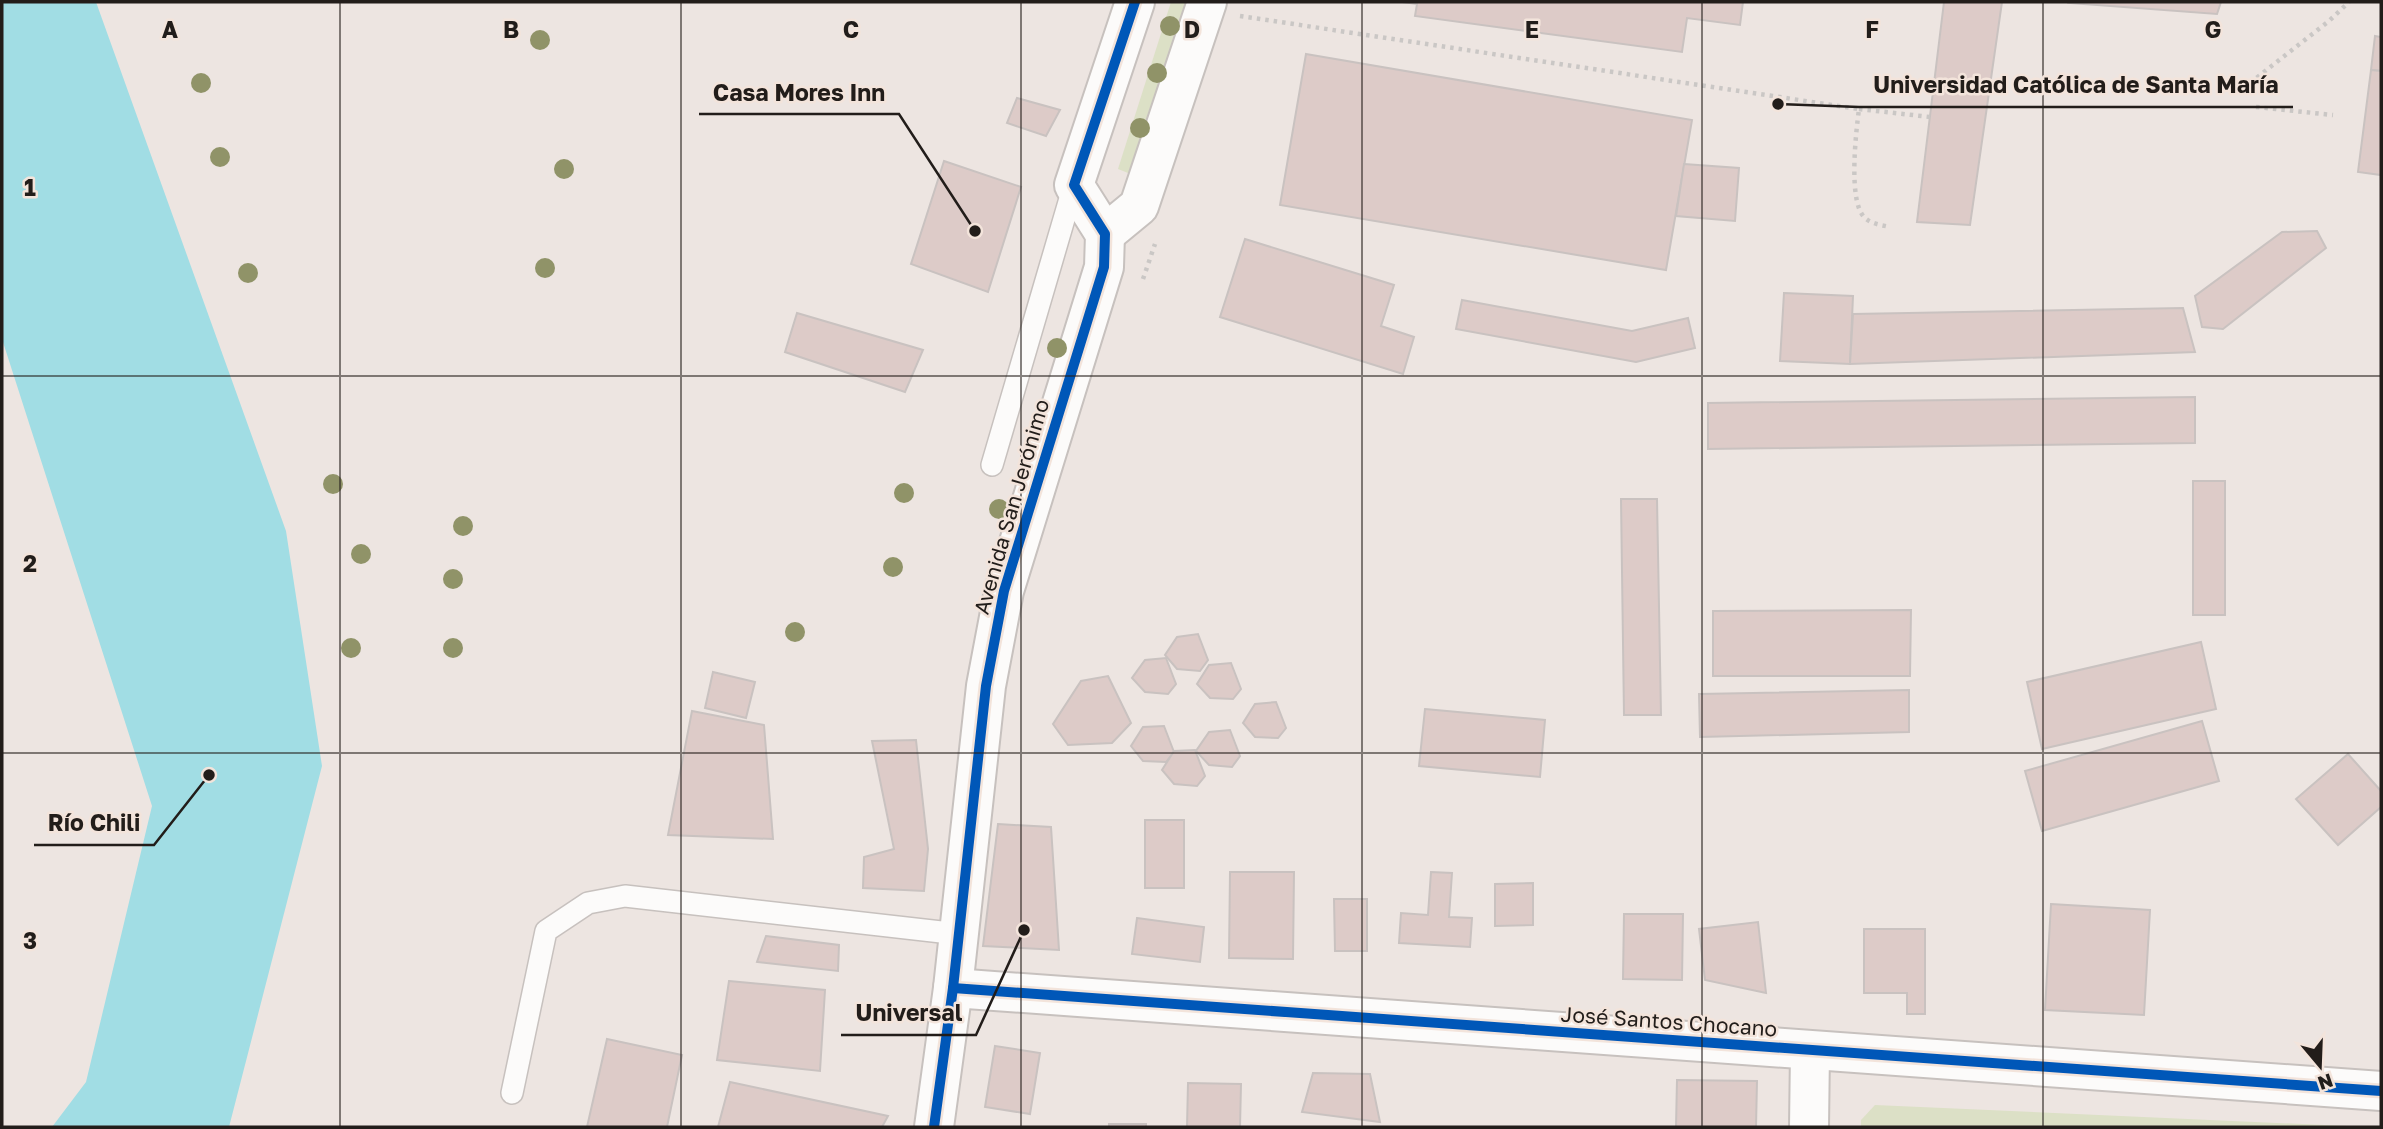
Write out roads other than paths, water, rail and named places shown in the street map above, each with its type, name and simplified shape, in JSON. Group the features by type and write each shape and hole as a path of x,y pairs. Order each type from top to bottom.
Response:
{"street":[{"path":"1135,2 1074,185 1105,234 1139,206 1206,6"},
{"name":"Avenida San Jerónimo","path":"934,1127 953,988 986,686 1004,591 1104,267 1105,234"},
{"name":"José Santos Chocano","path":"953,988 2381,1091"},
{"path":"1809,1127 1810,1051"}],"lane":[{"path":"992,465 1074,185"},
{"path":"512,1093 546,931 588,903 625,897 958,934"}],"water":[{"path":"2,2 96,2 286,531 322,766 229,1127 52,1127 86,1082 152,806 2,339"}],"place":[{"name":"Universidad Católica de Santa María","path":"1778,104"},
{"name":"Casa Mores Inn","path":"975,231"},
{"name":"Río Chili","path":"209,775"},
{"name":"Universal","path":"1024,930"}]}
